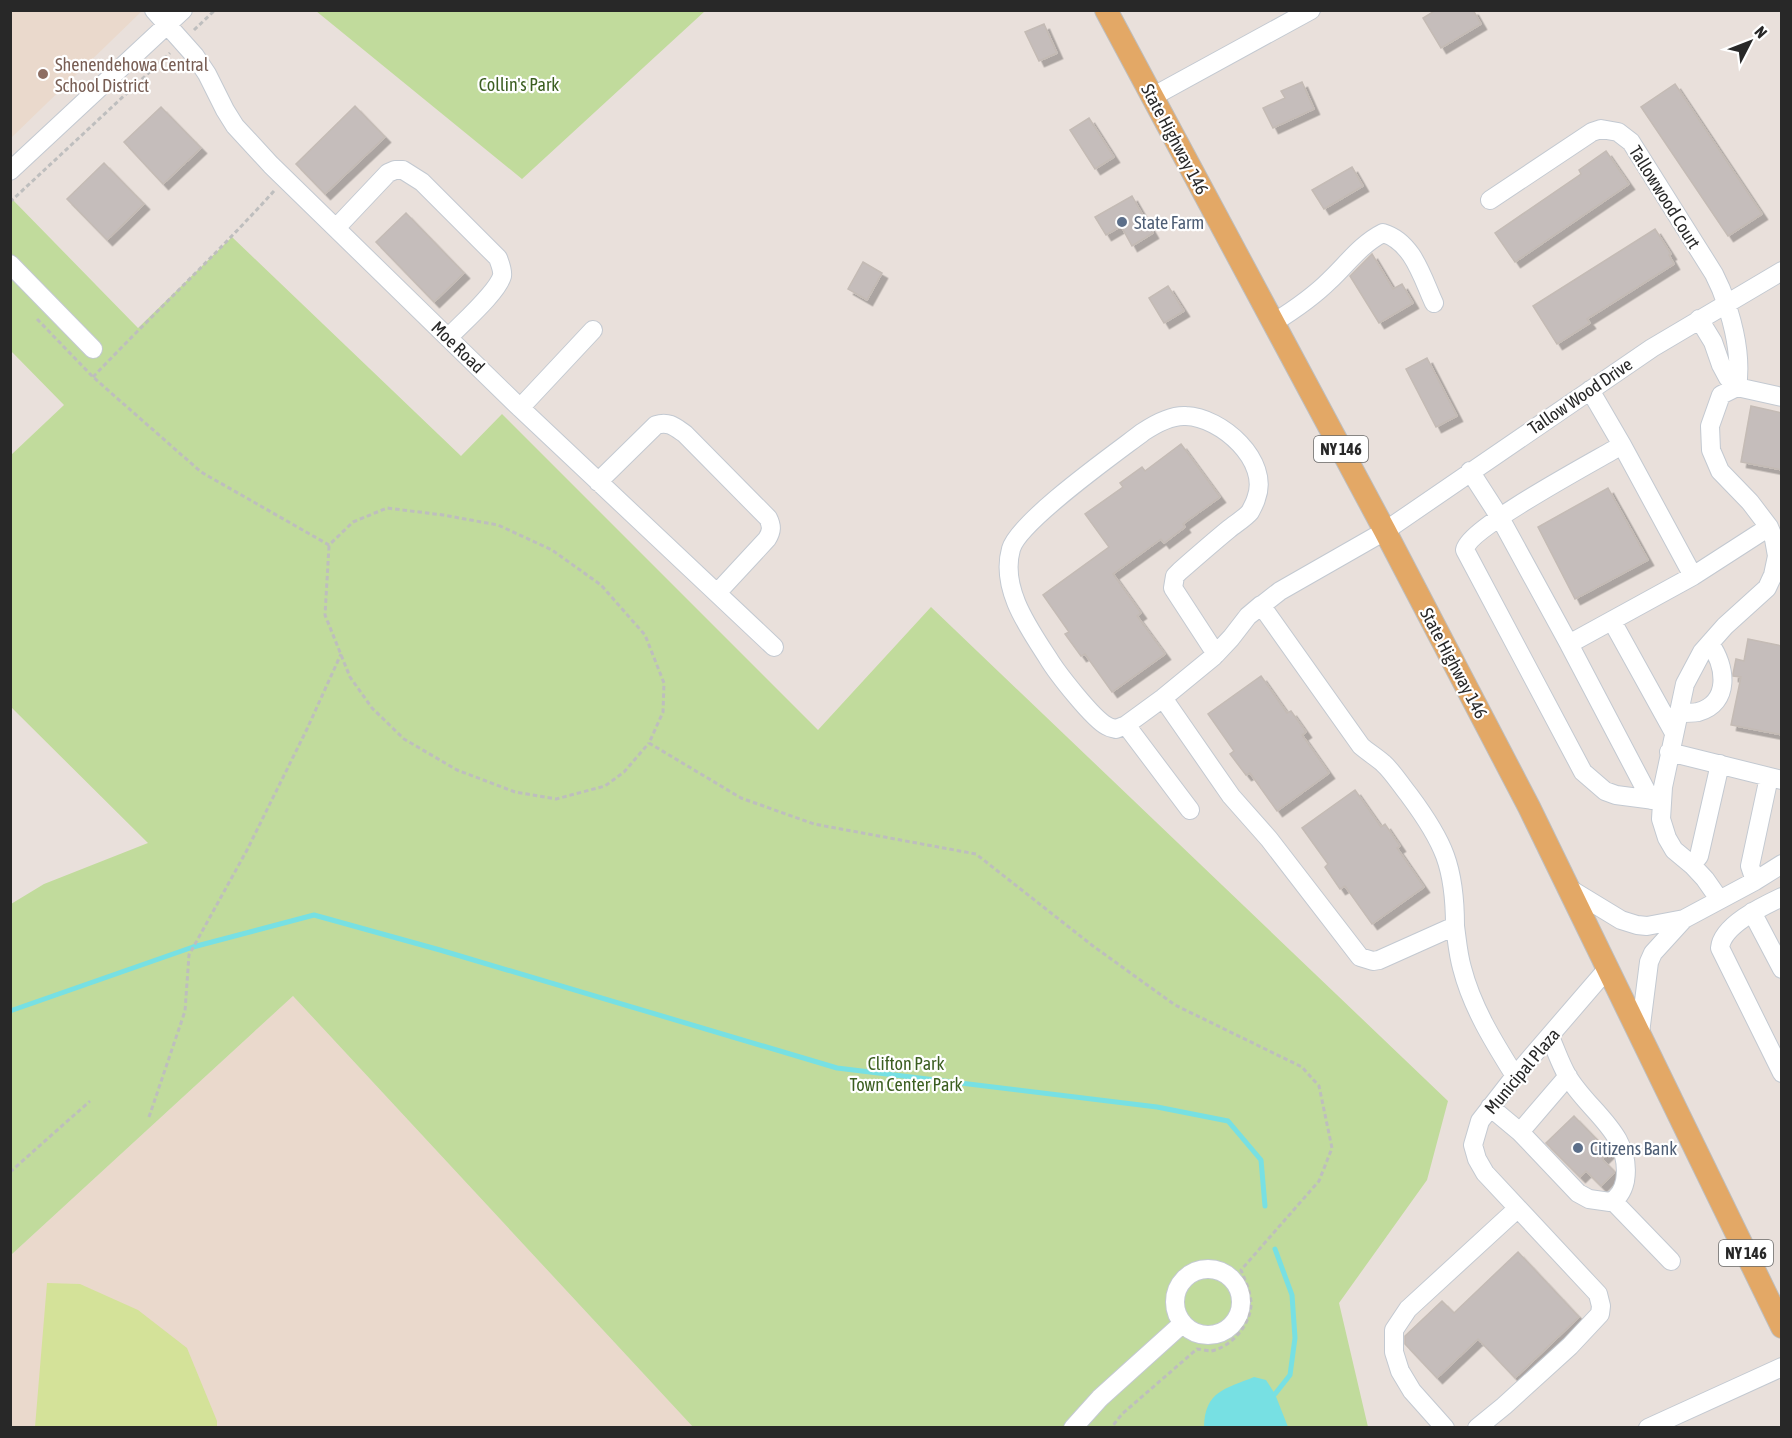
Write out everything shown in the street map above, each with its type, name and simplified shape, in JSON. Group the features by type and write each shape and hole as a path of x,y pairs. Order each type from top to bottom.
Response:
{"main road":[{"name":"State Highway 146","path":"1106,10 1385,531 1529,807 1782,1327"}],"street":[{"name":"Moe Road","path":"154,10 195,56 235,126 285,178 520,408 774,647"},
{"path":"10,171 183,10"},
{"path":"1152,97 1311,10"},
{"name":"Tallowwood Court","path":"1490,200 1584,136 1601,129 1618,132 1631,142 1642,158 1714,274 1726,303 1738,351 1740,371 1737,387"},
{"path":"336,228 388,173 403,170 422,182 498,258 502,270 501,278 495,288 448,338"},
{"path":"1273,323 1310,298 1364,245 1383,233 1393,236 1410,251 1434,303"},
{"path":"10,264 93,349"},
{"name":"Tallow Wood Drive","path":"1126,725 1216,654 1254,610 1280,591 1385,531 1652,348 1782,271"},
{"path":"1699,319 1713,342 1728,378 1737,387 1782,397"},
{"path":"520,408 593,330"},
{"path":"1657,800 1663,787 1685,684 1702,652 1767,588 1773,575 1777,556 1769,526 1720,471 1711,450 1710,426 1721,395 1737,387"},
{"path":"1590,390 1693,576"},
{"path":"1190,810 1126,725 1116,729 1107,726 1084,704 1052,664 1019,610 1009,566 1011,549 1017,537 1047,507 1143,432 1158,423 1185,416 1206,420 1219,426 1234,438 1252,459 1259,483 1257,498 1249,512 1180,571 1173,581 1173,588 1216,654"},
{"path":"598,482 656,425 664,423 674,425 685,434 771,523 772,531 767,539 717,593"},
{"path":"1622,445 1500,516 1465,547 1466,555 1583,772 1605,791 1616,795 1657,800"},
{"path":"1470,471 1500,516 1657,800 1667,838 1674,850 1705,879 1719,899"},
{"path":"1569,644 1693,576 1769,526"},
{"path":"1254,610 1361,746 1390,771 1429,823 1441,844 1449,866 1455,899 1455,926 1461,967 1472,1000 1488,1033 1515,1076"},
{"path":"1612,621 1674,733"},
{"path":"1679,713 1697,712 1710,706 1720,694 1724,682 1721,666 1710,644"},
{"path":"1163,698 1231,796 1269,839 1360,957 1373,961 1379,960 1455,926"},
{"path":"1670,752 1775,779 1750,866 1755,881"},
{"path":"1692,865 1700,856 1720,764"},
{"path":"1640,1033 1649,962 1653,953 1684,919 1782,864"},
{"path":"1570,890 1621,920 1637,925 1647,926 1684,919"},
{"path":"1780,1067 1720,948 1720,942 1728,931 1752,912 1782,897"},
{"path":"1752,912 1782,969"},
{"name":"Municipal Plaza","path":"1477,1428 1570,1346 1600,1314 1598,1294 1485,1173 1477,1159 1473,1145 1480,1121 1515,1076 1608,968"},
{"path":"1491,1107 1520,1132 1578,1193 1589,1199 1610,1202 1621,1194 1626,1173 1626,1160 1620,1141 1568,1077 1550,1037"},
{"path":"1520,1132 1568,1077"},
{"path":"1613,1201 1671,1261"},
{"path":"1445,1428 1412,1391 1400,1371 1394,1352 1394,1330 1408,1309 1517,1209"},
{"path":"1073,1428 1100,1398 1182,1324"},
{"path":"1648,1428 1782,1367"}],"path":[{"path":"10,202 215,10"},
{"path":"93,377 235,234 285,178"},
{"path":"34,317 93,377 201,472 329,545"},
{"path":"387,508 444,515 498,525 552,550 601,585 645,634 664,683 663,712 649,743 624,772 605,786 556,799 515,792 457,770 404,739 372,708 350,677 341,654 325,615 329,545 353,522 387,508"},
{"path":"149,1117 185,1011 189,955 252,840 341,654"},
{"path":"649,743 741,798 814,824 976,854 1093,946 1175,1005 1302,1067 1319,1086 1332,1148 1319,1181 1241,1270 1248,1285 1251,1304 1245,1324 1237,1336 1227,1344 1210,1351 1197,1349 1122,1414 1111,1428"},
{"path":"10,1172 90,1101"}],"shaded area":[{"name":"Shenendehowa Central School District","path":"11,10 142,10 142,11 11,138"},
{"path":"293,996 693,1427 11,1428 11,1255"}],"green space":[{"name":"Collin's Park","path":"316,11 705,11 522,179"},
{"name":"Clifton Park Town Center Park","path":"11,198 138,328 232,237 461,456 502,414 818,730 931,607 1448,1101 1427,1180 1339,1303 1368,1427 693,1427 293,996 11,1255 11,904 44,884 148,843 11,707 11,455 64,405 11,351"},
{"path":"47,1283 80,1284 138,1310 187,1348 217,1421 217,1427 35,1427"}],"water":[{"path":"1254,1377 1266,1380 1275,1394 1288,1427 1204,1427 1208,1406 1218,1393"}],"building":[{"path":"1436,10 1473,10 1481,24 1441,48 1423,18"},
{"path":"1044,24 1057,53 1039,61 1025,32"},
{"path":"1302,82 1314,109 1273,128 1263,108 1285,98 1281,91"},
{"path":"1675,84 1762,214 1728,236 1641,107"},
{"path":"355,106 385,137 325,194 296,164"},
{"path":"161,107 201,148 163,184 124,142"},
{"path":"1089,118 1114,157 1095,169 1070,130"},
{"path":"1606,151 1629,184 1515,262 1495,233 1581,174 1579,170"},
{"path":"104,163 144,204 107,240 67,199"},
{"path":"1352,167 1363,186 1324,209 1312,190"},
{"name":"State Farm","path":"1132,196 1153,233 1132,246 1121,226 1106,235 1095,217"},
{"path":"406,213 464,273 434,302 376,242"},
{"path":"1655,229 1671,254 1669,255 1674,264 1587,319 1590,323 1557,344 1533,306"},
{"path":"1372,254 1393,289 1402,284 1413,303 1379,323 1350,276"},
{"path":"863,262 882,273 867,300 848,289"},
{"path":"1168,286 1184,311 1164,323 1149,298"},
{"path":"1427,358 1457,416 1436,427 1406,369"},
{"path":"1751,406 1782,413 1782,470 1741,462"},
{"path":"1181,444 1220,497 1183,524 1185,527 1164,543 1161,539 1113,574 1141,613 1137,616 1165,654 1112,692 1085,654 1081,656 1065,634 1069,632 1043,595 1109,547 1085,514 1123,487 1120,483 1142,467 1145,471"},
{"path":"1608,488 1648,560 1575,599 1538,527"},
{"path":"1748,639 1782,646 1782,735 1731,725 1741,677 1733,676 1733,674 1736,659 1744,661"},
{"path":"1261,676 1287,713 1291,711 1306,732 1302,735 1329,773 1277,811 1250,773 1246,775 1230,754 1234,751 1208,714"},
{"path":"1355,790 1381,827 1385,824 1400,846 1397,848 1424,887 1372,924 1345,886 1340,889 1325,867 1328,864 1302,828"},
{"name":"Citizens Bank","path":"1574,1116 1609,1152 1602,1159 1614,1173 1601,1186 1586,1171 1580,1177 1546,1143"},
{"path":"1518,1252 1579,1317 1515,1378 1478,1339 1437,1378 1405,1344 1405,1336 1442,1301 1454,1313"}],"waterway":[{"path":"10,1011 193,947 314,915 837,1068 1157,1107 1228,1121 1261,1160 1265,1206"},
{"path":"1275,1249 1292,1295 1295,1338 1290,1375 1275,1394"}],"place":[{"name":"Shenendehowa Central School District","path":"43,74"},
{"name":"State Farm","path":"1122,222"},
{"name":"Citizens Bank","path":"1578,1148"}]}
